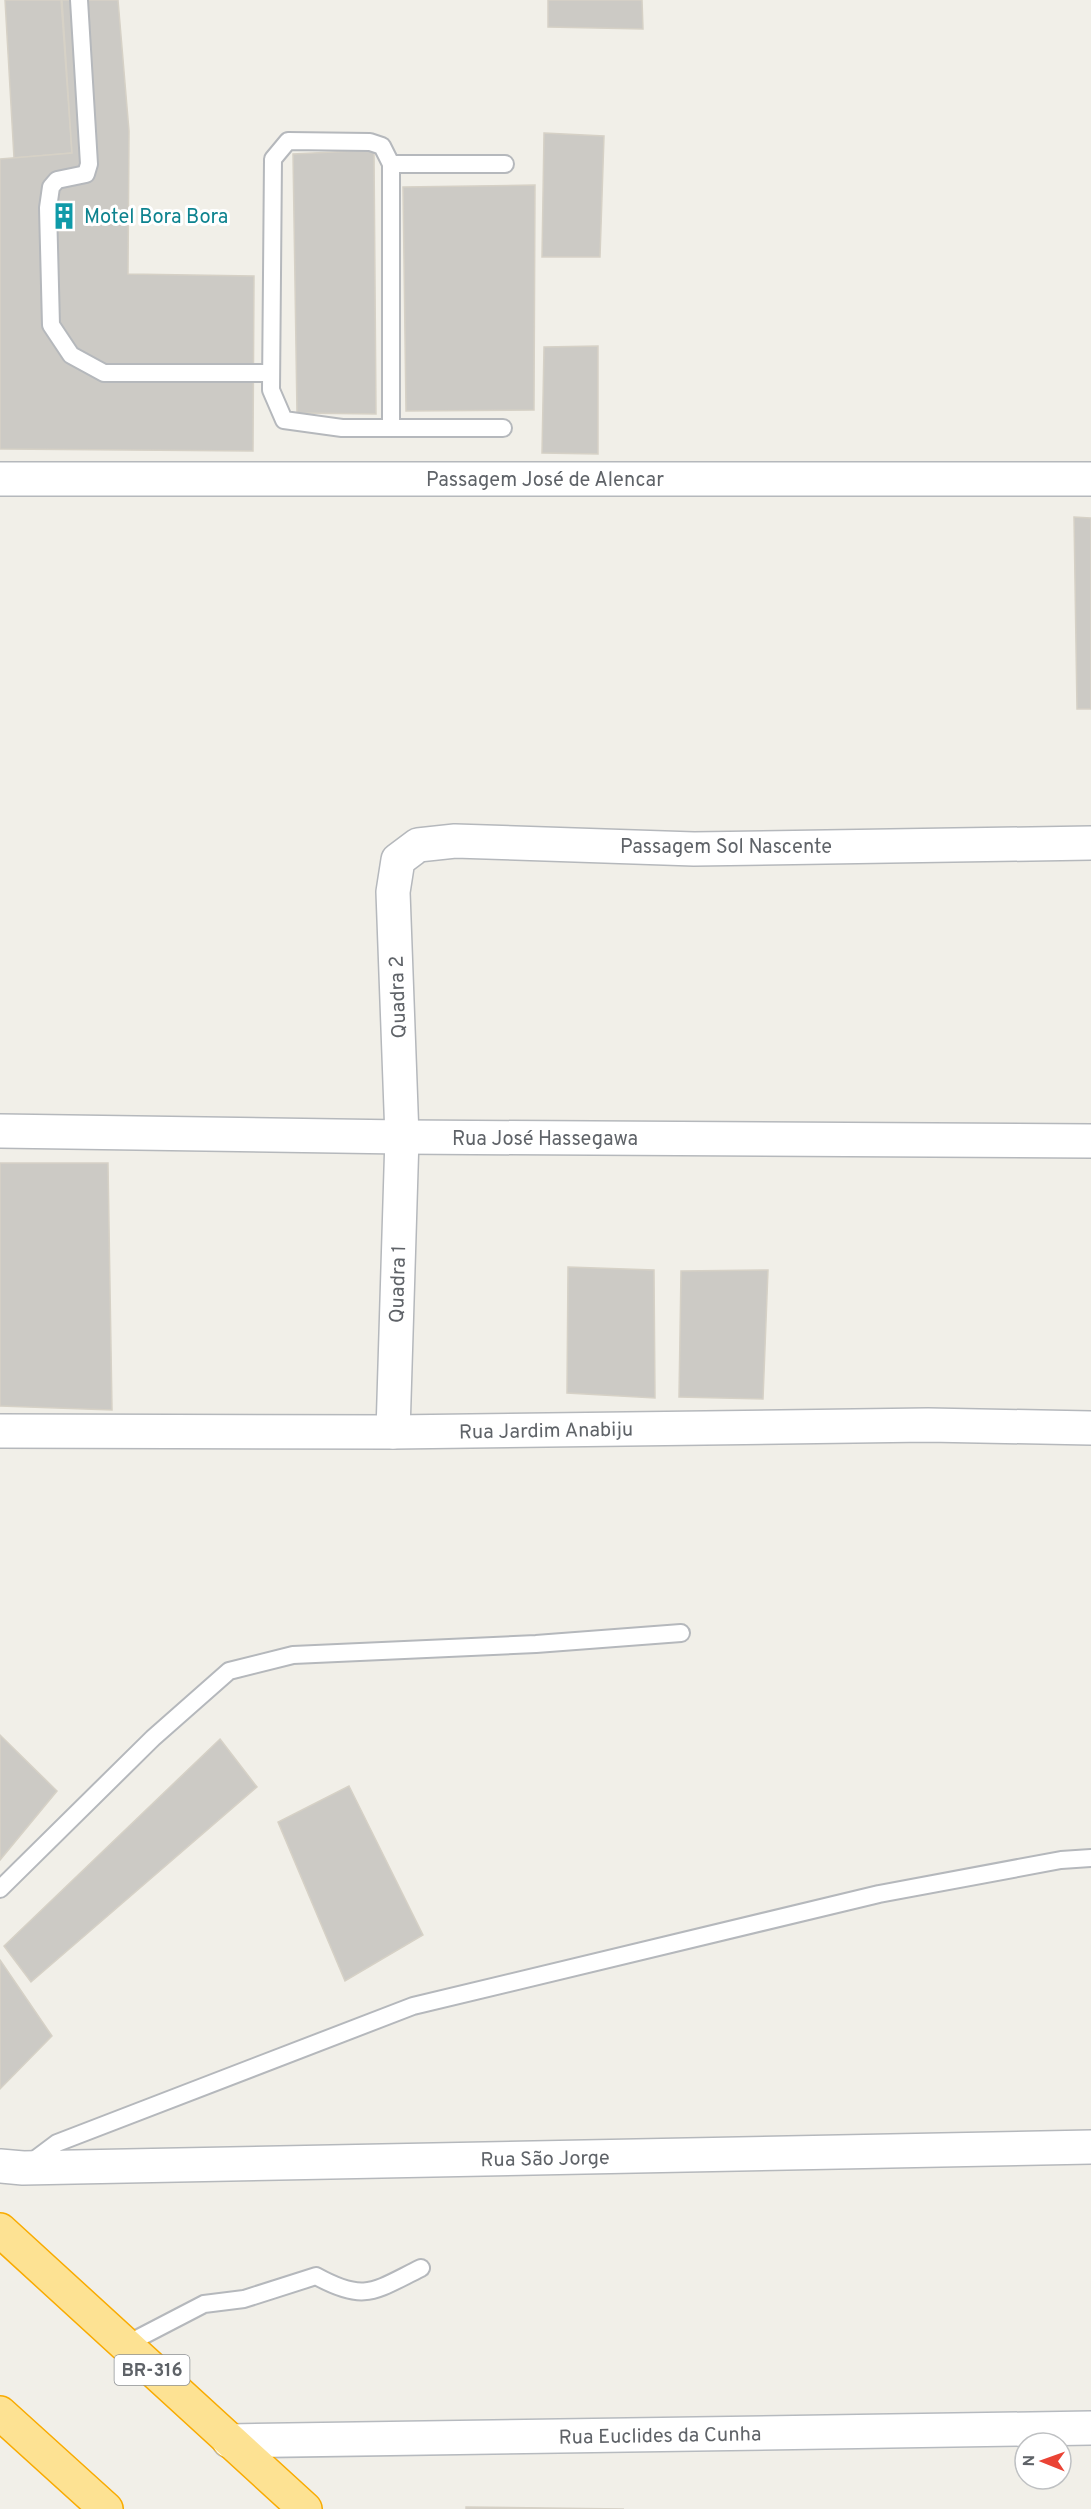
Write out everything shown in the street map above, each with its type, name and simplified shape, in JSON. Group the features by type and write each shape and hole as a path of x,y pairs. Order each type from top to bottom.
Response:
{"highway":[{"name":"BR-316","path":"0,2230 305,2509"},
{"path":"3,2422 106,2509"}],"street":[{"name":"Passagem José de Alencar","path":"0,479 1091,478"},
{"name":"Passagem Sol Nascente","path":"393,892 399,860 418,845 455,841 694,849 1091,843"},
{"name":"Quadra 2","path":"393,892 402,1137"},
{"name":"Rua José Hassegawa","path":"0,1131 402,1137 1091,1141"},
{"name":"Quadra 1","path":"393,1432 402,1137"},
{"name":"Rua Jardim Anabiju","path":"0,1431 393,1432 928,1425 1091,1428"},
{"name":"Rua São Jorge","path":"12,2167 1091,2147"},
{"name":"Rua Euclides da Cunha","path":"229,2441 1091,2428"}],"lane":[{"path":"80,0 89,164 86,174 57,180 51,187 48,208 51,325 71,355 104,373 271,373"},
{"path":"391,428 392,164 382,146 370,142 288,141 273,159 271,390 284,420 342,428 391,428 503,428"},
{"path":"392,164 505,164"},
{"path":"0,1889 153,1738 229,1671 293,1655 536,1644 681,1633"},
{"path":"12,2167 57,2143 413,2006 879,1894 1061,1860 1091,1858"},
{"path":"125,2345 204,2304 244,2299 316,2276 343,2290 372,2292 421,2268"}],"building":[{"path":"5,0 61,0 72,153 14,158"},
{"name":"Motel Bora Bora","path":"62,0 118,0 129,131 128,274 254,276 253,451 0,449 0,159 72,153"},
{"path":"548,0 642,0 643,29 548,27"},
{"path":"544,133 604,136 600,257 542,257"},
{"path":"374,150 376,414 297,413 293,154"},
{"path":"535,185 534,410 406,411 403,187"},
{"path":"598,346 598,454 542,453 544,347"},
{"path":"1074,517 1091,518 1091,709 1077,709"},
{"path":"0,1163 108,1163 112,1410 0,1406"},
{"path":"568,1267 654,1270 655,1398 567,1393"},
{"path":"768,1270 763,1399 679,1397 681,1271"},
{"path":"0,1735 57,1791 0,1860"},
{"path":"220,1739 257,1787 31,1982 4,1946"},
{"path":"349,1786 423,1935 345,1981 278,1822"},
{"path":"0,1960 52,2036 0,2089"},
{"path":"466,2507 624,2509 466,2509"}],"place":[{"name":"Motel Bora Bora","path":"64,216"}]}
